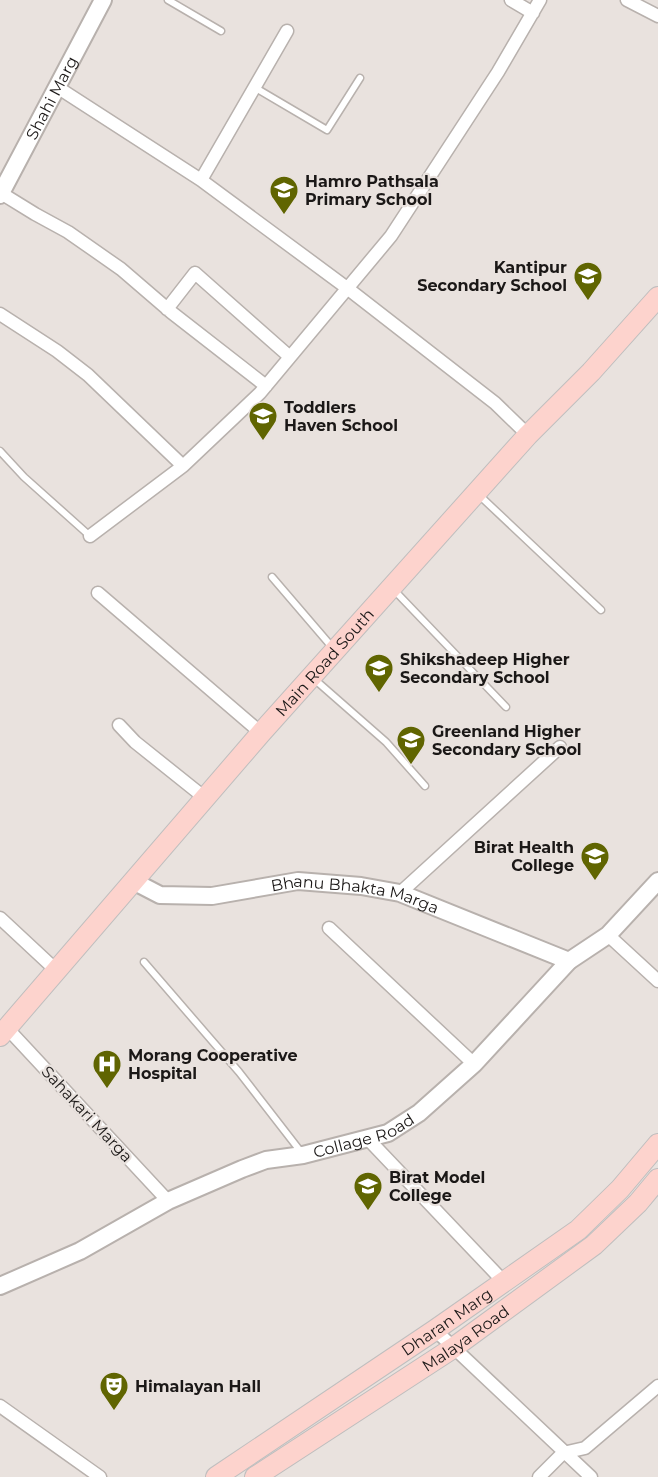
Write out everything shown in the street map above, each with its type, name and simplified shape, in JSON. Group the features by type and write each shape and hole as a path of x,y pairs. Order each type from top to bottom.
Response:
{"main road":[{"name":"Main Road South","path":"4,1032 261,734 528,435 591,372 658,297"},
{"name":"Dharan Marg","path":"216,1477 435,1330 578,1230 620,1189 658,1144"},
{"name":"Malaya Road","path":"255,1477 453,1348 594,1245 638,1203 658,1179"}],"street":[{"name":"Shahi Marg","path":"1,194 103,0"},
{"path":"512,0 533,14"},
{"path":"90,536 183,466 266,386 391,236 498,72 540,0"},
{"path":"627,0 658,16"},
{"path":"201,180 286,31"},
{"path":"57,87 201,180 347,288 495,404 528,435"},
{"path":"1,194 68,231 121,269 167,309 266,386"},
{"path":"167,309 195,273 290,357"},
{"path":"0,314 57,351 88,375 183,466"},
{"path":"98,593 261,734"},
{"path":"119,725 135,742 205,798"},
{"path":"400,893 560,747"},
{"name":"Bhanu Bhakta Marga","path":"133,881 160,895 212,896 298,881 361,886 400,893 569,961"},
{"name":"Collage Road","path":"0,1286 80,1251 168,1201 266,1160 303,1155 388,1133 419,1113 474,1064 569,961 608,935 658,881"},
{"path":"0,918 58,972"},
{"path":"329,928 474,1064"},
{"path":"608,935 658,981"},
{"name":"Sahakari Marga","path":"4,1032 168,1201"},
{"path":"368,1139 504,1282"},
{"path":"435,1330 591,1477"},
{"path":"539,1477 563,1453 585,1448 658,1386"},
{"path":"0,1406 100,1477"}],"lane":[{"path":"168,0 221,31"},
{"path":"254,87 327,130 360,78"},
{"path":"0,451 24,477 90,536"},
{"path":"477,493 601,610"},
{"path":"272,577 335,651"},
{"path":"392,588 506,707"},
{"path":"312,677 386,742 425,786"},
{"path":"144,962 239,1072 303,1155"}],"place":[{"name":"Hamro Pathsala Primary School","path":"284,216"},
{"name":"Kantipur Secondary School","path":"588,302"},
{"name":"Toddlers Haven School","path":"263,442"},
{"name":"Shikshadeep Higher Secondary School","path":"379,694"},
{"name":"Greenland Higher Secondary School","path":"411,766"},
{"name":"Birat Health College","path":"595,882"},
{"name":"Morang Cooperative Hospital","path":"107,1090"},
{"name":"Birat Model College","path":"368,1212"},
{"name":"Himalayan Hall","path":"114,1412"}]}
